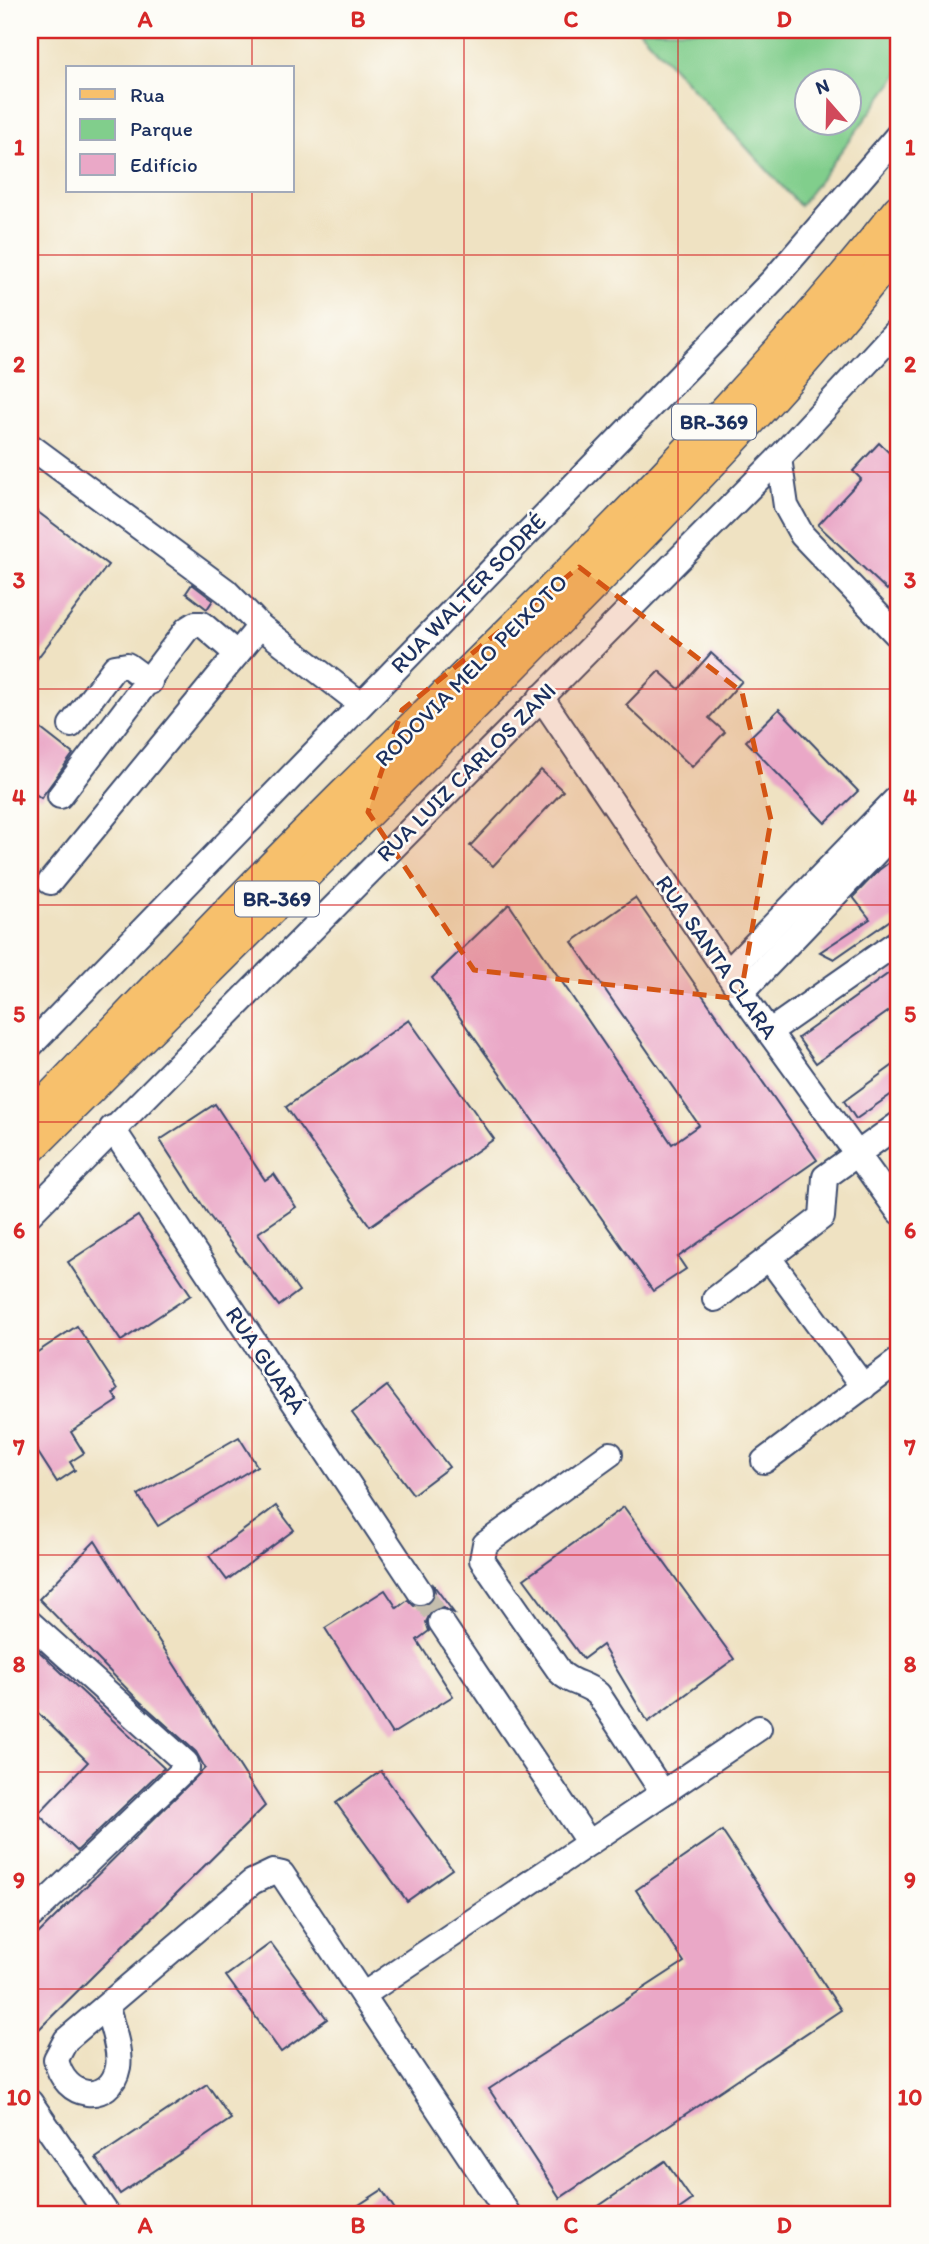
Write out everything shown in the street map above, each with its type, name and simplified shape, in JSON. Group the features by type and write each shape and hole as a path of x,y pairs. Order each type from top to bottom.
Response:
{"main road":[{"name":"RODOVIA MELO PEIXOTO","path":"30,1119 344,795 518,625 730,405 861,258 899,210"},
{"name":"RODOVIA MELO PEIXOTO","path":"30,1148 293,883 410,772 757,415 899,246"}],"street":[{"name":"RUA WALTER SODRÉ","path":"30,1046 774,278 899,134"},
{"name":"RUA LUIZ CARLOS ZANI","path":"30,1214 112,1128 779,458 899,328"},
{"path":"30,446 226,592 260,626 362,704"},
{"path":"779,458 786,506 802,535 899,637"},
{"path":"60,796 150,682 187,629 195,624 209,629 237,654"},
{"path":"50,882 260,626"},
{"path":"71,725 115,667 127,664 150,682"},
{"name":"RUA SANTA CLARA","path":"541,697 734,983 899,1212"},
{"path":"734,983 899,796"},
{"path":"734,983 899,828"},
{"path":"769,1032 899,941"},
{"path":"715,1299 822,1217 825,1177 899,1124"},
{"name":"RUA GUARÁ","path":"112,1128 420,1592"},
{"path":"769,1258 864,1387"},
{"path":"764,1461 899,1360"},
{"path":"610,1454 485,1544 482,1560 560,1672 568,1681 590,1687 598,1694 663,1793"},
{"path":"442,1622 589,1843"},
{"path":"30,1623 186,1763 187,1767 30,1917"},
{"path":"363,1995 760,1728"},
{"path":"107,2007 253,1882 273,1872 282,1874 508,2214"},
{"path":"30,2102 107,2214"}],"highlighted area":[{"path":"579,567 742,692 771,820 740,999 474,970 368,812 402,710"}],"green space":[{"path":"639,30 899,30 899,74 862,123 862,66 792,66 792,136 852,136 800,206"}],"building":[{"path":"879,443 899,462 899,577 887,590 818,525 861,479 853,471"},
{"path":"30,506 108,565 30,668"},
{"path":"192,584 213,600 207,609 186,593"},
{"path":"711,653 742,681 709,718 725,732 692,767 626,705 659,671 679,689"},
{"path":"779,709 858,791 825,823 746,741"},
{"path":"41,729 73,754 41,798 30,790 30,744"},
{"path":"541,770 563,791 493,866 470,846"},
{"path":"899,855 899,914 834,959 820,952 870,919 853,897 879,870"},
{"path":"635,898 817,1160 678,1257 686,1269 653,1291 432,978 509,904 672,1144 699,1125 572,942"},
{"path":"899,966 899,1004 816,1063 798,1038"},
{"path":"409,1020 494,1139 370,1226 286,1107"},
{"path":"899,1061 899,1089 856,1119 844,1101"},
{"path":"215,1104 265,1180 274,1174 296,1207 258,1233 299,1291 279,1306 208,1214 160,1140"},
{"path":"138,1216 191,1295 121,1341 68,1262"},
{"path":"77,1326 118,1389 113,1394 118,1401 71,1432 84,1453 70,1462 75,1470 57,1482 30,1440 30,1357"},
{"path":"387,1386 449,1467 413,1494 352,1413"},
{"path":"239,1437 257,1466 158,1526 138,1495"},
{"path":"276,1506 294,1530 227,1580 209,1556"},
{"path":"624,1507 734,1659 648,1722 602,1645 583,1659 524,1579"},
{"path":"95,1541 265,1806 30,2038 30,1942 205,1768 196,1752 136,1698 39,1599"},
{"path":"432,1583 454,1613 441,1607 432,1610 426,1622 429,1631 417,1640 453,1696 392,1734 325,1628 385,1590 397,1608 408,1600 414,1606 428,1605 435,1592"},
{"path":"30,1643 164,1768 77,1851 38,1814 88,1762 30,1705"},
{"path":"381,1771 452,1869 407,1901 336,1803"},
{"path":"722,1831 841,2010 560,2198 489,2089 684,1962 636,1890"},
{"path":"271,1943 327,2019 281,2052 226,1976"},
{"path":"207,2084 231,2119 120,2194 96,2158"},
{"path":"665,2161 692,2200 672,2214 587,2214"},
{"path":"382,2190 398,2214 345,2214"}],"tunnel":[{"path":"420,1592 441,1622"}]}
